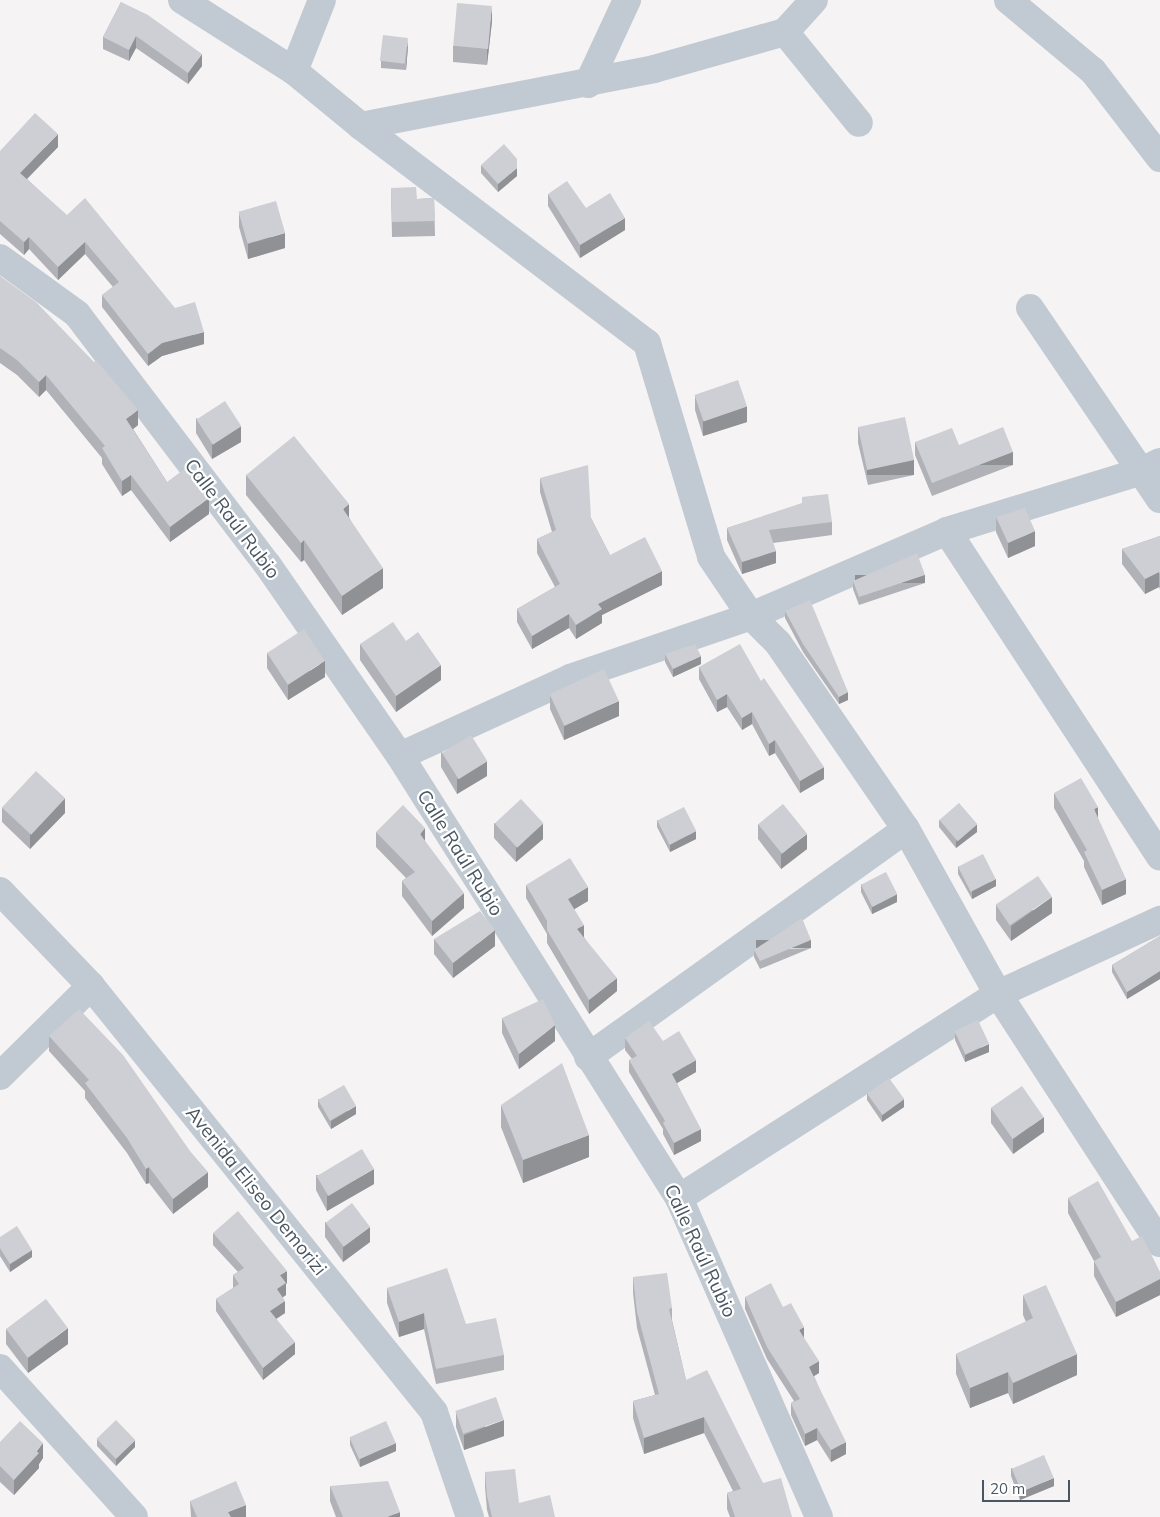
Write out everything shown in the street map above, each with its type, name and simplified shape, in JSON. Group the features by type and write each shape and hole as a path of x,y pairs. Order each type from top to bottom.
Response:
{"street":[{"path":"182,0 294,71 361,126 646,343 711,557 751,616 778,643 906,829 998,994 1160,1243"},
{"path":"294,71 322,0"},
{"path":"588,84 627,0"},
{"path":"361,126 588,84 785,32 814,0"},
{"path":"1008,0 1093,71 1160,158"},
{"path":"785,32 859,123"},
{"name":"Calle Raúl Rubio","path":"0,258 77,314 267,564 400,756 588,1057 679,1198 818,1517"},
{"path":"1030,308 1151,466 1160,499"},
{"path":"400,756 570,678 751,616 947,531 1151,466"},
{"path":"947,531 1160,857"},
{"path":"588,1057 906,829"},
{"name":"Avenida Eliseo Demorizi","path":"0,891 91,986 434,1412 470,1517"},
{"path":"679,1198 998,994 1160,920"},
{"path":"0,1076 91,986"},
{"path":"0,1368 134,1517"}],"building":[{"path":"121,2 148,15 202,54 188,73 136,36 129,50 103,37"},
{"path":"457,3 492,6 488,49 453,46"},
{"path":"383,35 408,38 405,64 380,61"},
{"path":"35,113 58,134 20,173 67,215 85,198 175,308 195,302 204,332 162,343 148,354 102,295 119,282 85,242 58,267 29,237 24,242 0,221 0,151"},
{"path":"504,144 517,159 517,168 498,184 481,165"},
{"path":"567,181 586,208 610,193 625,218 580,245 548,194"},
{"path":"416,187 417,199 434,198 435,221 392,222 391,188"},
{"path":"276,201 285,233 248,243 239,212"},
{"path":"0,276 36,302 94,362 96,360 138,410 126,419 167,482 186,468 209,498 170,527 131,475 122,481 102,448 105,446 46,375 39,382 17,360 0,348"},
{"path":"738,380 747,406 704,421 695,395"},
{"path":"225,401 241,426 213,445 196,420"},
{"path":"905,417 914,460 867,470 858,427"},
{"path":"1003,427 1013,452 932,483 915,442 952,428 959,445"},
{"path":"294,436 349,504 343,509 383,568 342,596 304,540 301,543 246,475"},
{"path":"588,465 591,518 610,555 645,537 662,571 598,604 602,609 576,625 569,614 532,636 517,609 560,584 537,539 556,530 540,478"},
{"path":"828,494 832,522 769,530 776,551 742,562 727,528 802,503 802,497"},
{"path":"1025,508 1035,531 1008,543 996,517"},
{"path":"1160,536 1160,574 1159,572 1145,579 1122,549"},
{"path":"917,553 925,575 859,597 853,581"},
{"path":"810,600 848,692 839,697 803,644 785,611"},
{"path":"393,622 406,641 418,632 441,665 396,696 360,644"},
{"path":"304,629 325,661 288,685 267,653"},
{"path":"695,644 701,656 673,669 665,654"},
{"path":"740,644 761,681 764,678 824,767 800,781 775,740 769,744 752,712 742,718 727,694 717,700 699,667"},
{"path":"604,669 619,701 564,726 550,694"},
{"path":"471,735 487,761 459,779 442,753"},
{"path":"36,771 65,798 31,835 2,808"},
{"path":"1081,778 1098,807 1094,809 1126,879 1102,890 1084,852 1087,850 1054,793"},
{"path":"521,799 544,823 517,848 495,824"},
{"path":"959,803 977,824 958,841 939,820"},
{"path":"783,804 807,834 782,854 758,824"},
{"path":"403,805 425,828 420,834 464,893 432,921 402,881 415,872 376,832"},
{"path":"684,807 696,831 670,845 657,821"},
{"path":"983,854 996,879 971,892 958,867"},
{"path":"570,858 588,887 568,899 584,925 577,929 617,978 589,1000 547,930 547,921 526,885"},
{"path":"886,872 897,894 872,907 861,885"},
{"path":"1038,876 1052,897 1010,925 996,905"},
{"path":"480,911 495,930 453,963 434,939"},
{"path":"802,918 811,940 760,961 754,950"},
{"path":"1160,936 1160,971 1127,992 1112,965"},
{"path":"543,999 555,1025 519,1054 502,1018"},
{"path":"79,1009 123,1055 190,1151 208,1172 173,1199 149,1167 146,1169 127,1138 85,1083 89,1080 49,1036"},
{"path":"978,1020 989,1044 965,1055 954,1031"},
{"path":"649,1021 663,1041 679,1031 696,1060 672,1074 701,1129 674,1143 663,1123 665,1121 629,1060 637,1056 625,1038"},
{"path":"562,1063 589,1135 523,1160 501,1105"},
{"path":"889,1078 904,1099 882,1115 867,1094"},
{"path":"344,1085 356,1106 330,1121 318,1100"},
{"path":"1022,1086 1044,1117 1013,1139 991,1108"},
{"path":"362,1149 374,1169 328,1196 317,1176"},
{"path":"1098,1181 1132,1241 1142,1236 1160,1272 1160,1279 1116,1302 1094,1261 1101,1257 1068,1198"},
{"path":"352,1203 370,1227 344,1247 326,1223"},
{"path":"238,1211 287,1271 280,1275 286,1283 277,1289 285,1301 270,1311 295,1342 263,1368 216,1299 239,1284 233,1275 244,1268 213,1233"},
{"path":"17,1226 32,1250 10,1264 0,1248 0,1237"},
{"path":"447,1268 466,1324 496,1318 504,1355 436,1369 424,1313 399,1322 387,1288"},
{"path":"667,1273 672,1308 669,1309 686,1380 707,1370 763,1483 781,1478 792,1517 735,1517 727,1493 741,1489 704,1417 644,1438 633,1401 659,1394 637,1312 633,1277"},
{"path":"771,1283 783,1307 791,1303 804,1327 799,1330 819,1361 809,1367 846,1442 831,1450 817,1428 805,1434 791,1403 800,1399 767,1347 745,1297"},
{"path":"1046,1285 1077,1354 1013,1383 1008,1372 970,1388 956,1354 1033,1318 1023,1295"},
{"path":"46,1299 68,1328 28,1358 6,1329"},
{"path":"496,1397 504,1420 463,1434 455,1411"},
{"path":"116,1420 135,1440 116,1459 97,1439"},
{"path":"20,1421 43,1443 36,1451 39,1453 14,1480 0,1466 0,1442"},
{"path":"386,1421 396,1443 359,1459 349,1437"},
{"path":"1044,1455 1054,1478 1022,1492 1012,1469"},
{"path":"515,1469 519,1503 550,1495 555,1517 492,1517 487,1496 485,1472"},
{"path":"236,1481 246,1505 228,1512 231,1517 197,1517 190,1501"},
{"path":"388,1481 400,1512 387,1517 343,1517 330,1486"}]}
